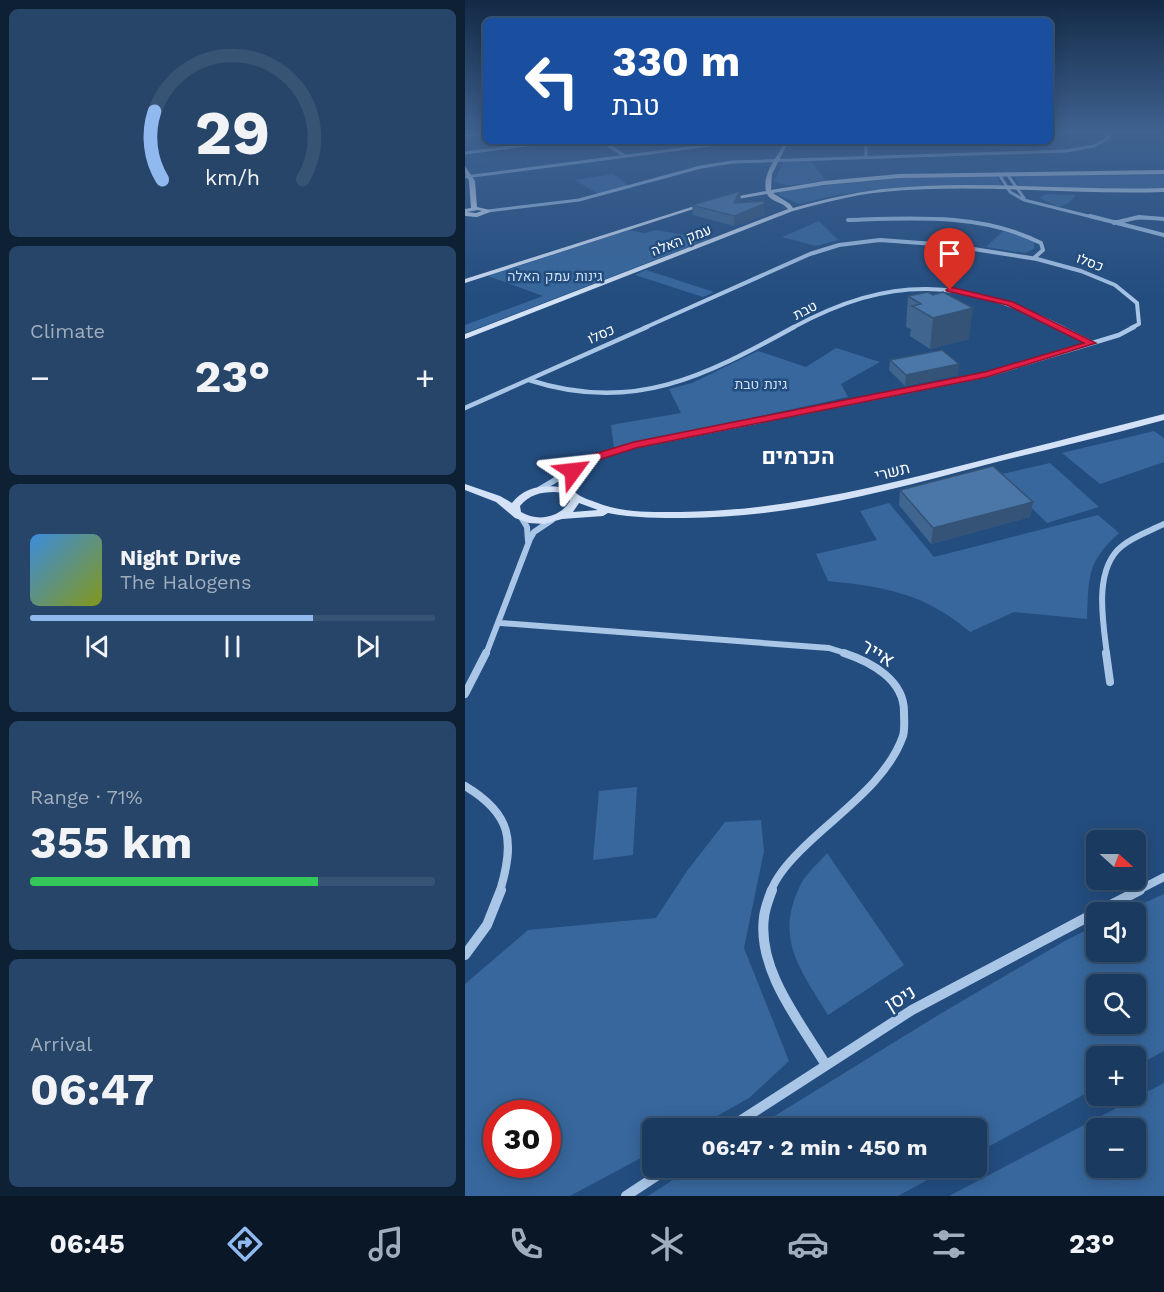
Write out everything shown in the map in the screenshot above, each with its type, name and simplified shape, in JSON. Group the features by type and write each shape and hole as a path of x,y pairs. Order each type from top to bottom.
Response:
{"street":[{"path":"469,188 473,215"},
{"path":"465,212 473,215 488,211 553,204 628,188"},
{"path":"758,188 758,193 773,204 791,210"},
{"path":"768,188 771,196 788,205 791,210"},
{"name":"עמק האלה","path":"465,281 714,202 790,188"},
{"name":"עמק האלה","path":"465,337 791,210 827,199 874,191 931,189 1164,190"},
{"path":"1008,190 1018,198 1035,203 1164,235"},
{"path":"1016,190 1021,196 1035,203"},
{"path":"1035,203 1029,197 1032,193 1047,191"},
{"path":"1113,223 1130,218 1164,219"},
{"path":"848,220 929,219 1001,228 1029,236 1041,243 1043,250 1034,258"},
{"name":"כסלו","path":"465,408 810,254 833,246 869,241 913,241 984,249 1034,258 1069,267 1106,281 1136,303 1141,311 1139,324 1119,335 987,375 634,445 611,451 582,464 535,491"},
{"name":"טבת","path":"529,380 554,388 590,393 652,389 717,368 842,304 878,294 917,289 950,290 997,299 1092,343"},
{"name":"תשרי","path":"517,514 539,521 557,517 623,513 681,516 736,513 867,493 1164,417"},
{"path":"465,694 482,666 501,623 534,532 573,507 575,501 566,487 568,478 582,464"},
{"path":"465,487 509,504 527,527 528,544"},
{"path":"479,491 514,495 560,489 570,494"},
{"path":"517,514 515,506 518,500 535,491"},
{"name":"תשרי","path":"570,494 590,506 623,513"},
{"path":"1110,682 1103,604 1106,565 1115,551 1130,540 1164,524"},
{"name":"אייר","path":"501,623 829,648 855,656 876,666 892,680 902,696 906,717 904,737 894,757 798,852 774,882 763,916 765,944 777,980 827,1065"},
{"path":"465,786 484,797 503,820 508,850 503,884 487,924 465,955"},
{"name":"ניסן","path":"1117,902 1164,878"},
{"name":"ניסן","path":"745,1118 912,1010 1086,918"},
{"path":"626,1196 653,1178"}],"green space":[{"path":"588,188 622,188 598,194"},
{"path":"806,188 911,188 890,188 837,195 799,204 777,194 781,191"},
{"path":"1022,188 1164,188 1164,189"},
{"path":"1046,194 1076,195 1069,203 1059,207 1039,198"},
{"path":"819,221 838,240 816,246 782,237"},
{"name":"גינות עמק האלה","path":"629,230 644,233 656,230 709,239 465,333 465,325 543,296 488,276"},
{"path":"1004,230 1034,242 1034,249 1025,253 986,247"},
{"path":"646,270 714,292 703,297 635,275"},
{"name":"גינת טבת","path":"836,348 880,362 841,384 848,397 614,448 611,425 681,413 669,389 692,383 758,351 806,367"},
{"path":"1154,431 1164,438 1164,462 1100,484 1062,453"},
{"path":"1050,463 1099,507 1047,523 998,475"},
{"path":"889,503 934,557 1098,515 1119,533 1100,553 1091,571 1087,619 1014,612 970,632 937,608 904,594 886,589 828,581 816,554 877,540 860,511"},
{"path":"637,787 633,855 593,860 599,791"},
{"path":"761,820 764,851 744,948 789,1061 749,1098 714,1118 642,1118 642,1157 570,1196 465,1196 465,984 528,930 656,918 687,871 725,822"},
{"path":"827,853 904,965 828,1015 800,968 790,938 793,905 802,882"},
{"path":"1164,894 1164,1051 1146,1061 1146,1046 1086,1046 1086,1093 987,1148 987,1118 771,1118 940,1014 1086,930 1086,962 1146,962 1146,902"},
{"path":"1164,1083 1164,1196 949,1196 1086,1124 1086,1178 1146,1178 1146,1118 1097,1118 1120,1106 1146,1106 1146,1092"},
{"path":"676,1178 931,1178 898,1196 648,1196"}],"building":[{"path":"740,191 734,203 764,201 764,204 734,216 692,205"},
{"path":"928,292 933,295 943,292 973,308 933,318 912,306 921,304 908,296"},
{"path":"942,350 959,364 906,375 890,360"},
{"path":"993,466 1033,502 933,528 900,490"}],"district":[{"name":"הכרמים","path":"798,456"}],"route":[{"path":"573,471 594,458 634,445 987,375 1092,343 1010,303 978,294 950,290"}]}
